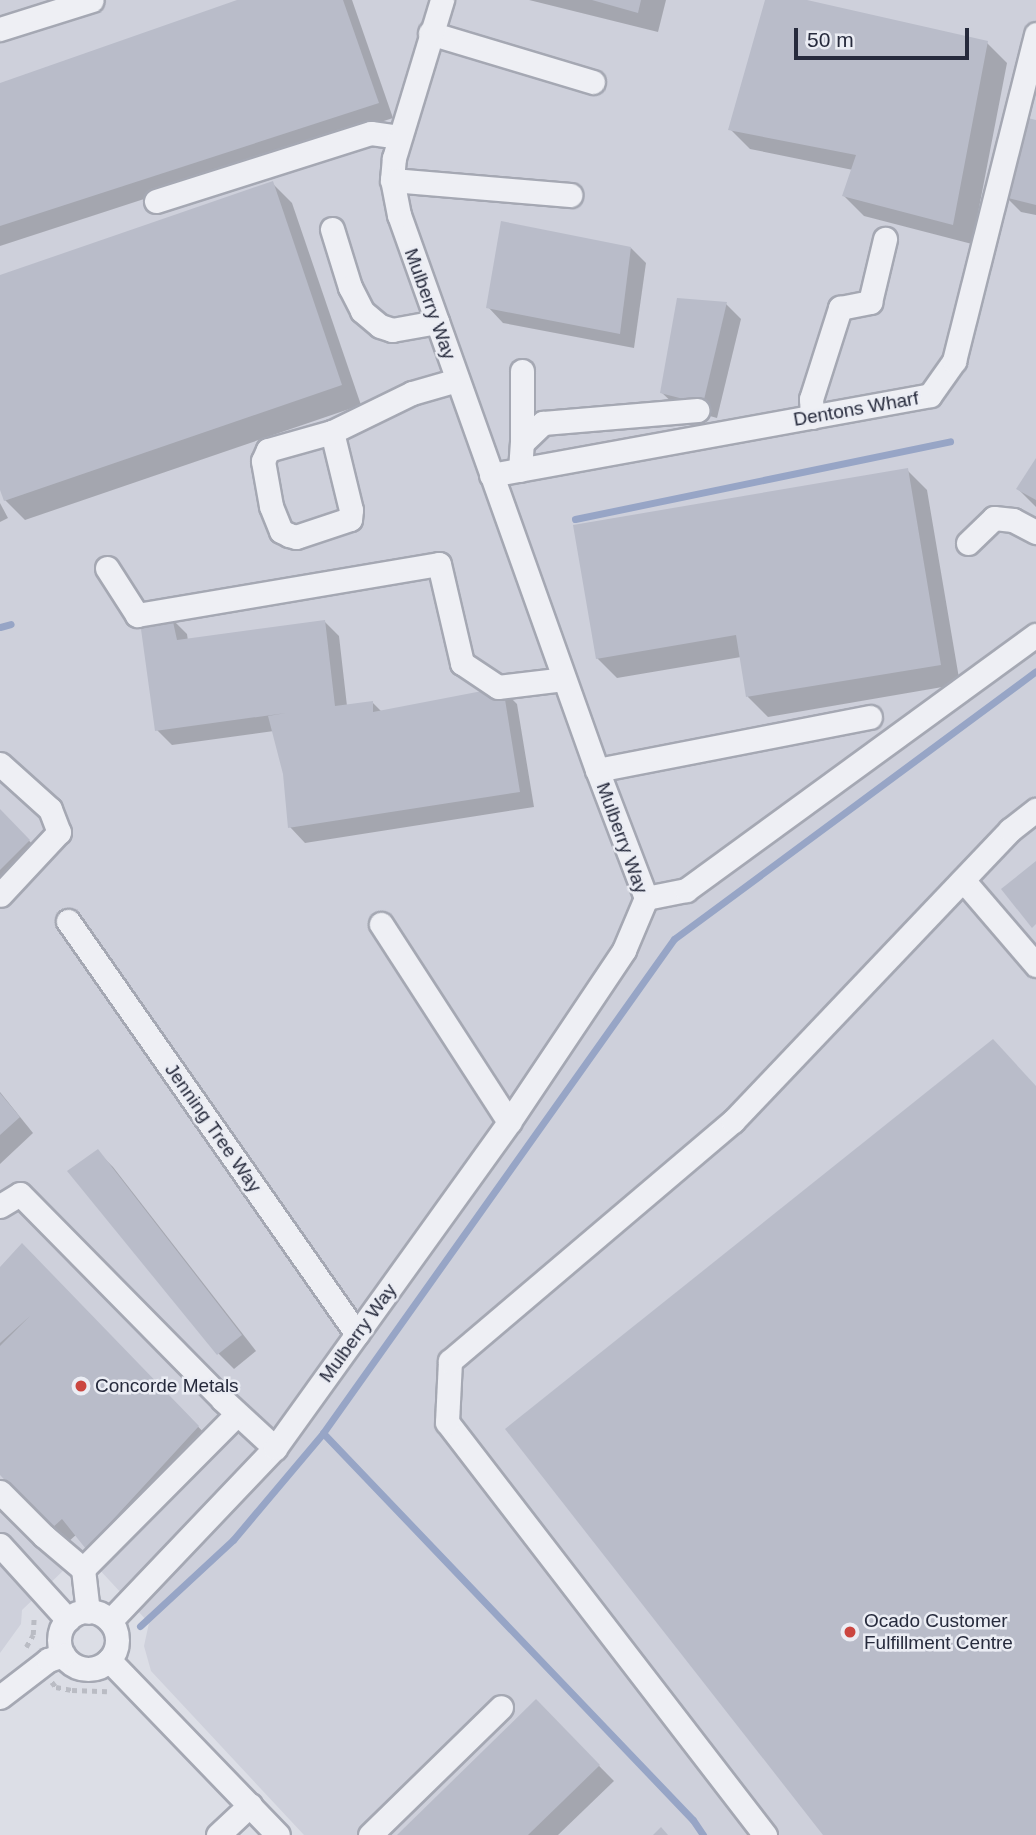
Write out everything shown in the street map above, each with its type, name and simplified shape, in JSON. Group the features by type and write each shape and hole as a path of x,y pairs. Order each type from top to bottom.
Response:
{"street":[{"path":"0,29 92,0"},
{"name":"Mulberry Way","path":"110,1621 275,1448 509,1122 624,950 646,898 564,679 399,215 392,180 399,137 442,0"},
{"path":"430,33 593,82"},
{"name":"Dentons Wharf","path":"491,475 930,395 954,361 1036,34"},
{"path":"156,201 371,133 399,137"},
{"path":"392,180 570,195"},
{"path":"332,229 350,287 362,310 380,326 392,330 437,322"},
{"path":"812,417 811,398 840,308 870,302 885,239"},
{"path":"520,470 522,371"},
{"path":"332,432 351,510 350,519 296,537 289,535 281,531 271,506 263,461 268,450 274,446 332,432 412,393 457,380"},
{"path":"522,443 543,423 697,410"},
{"path":"968,543 994,518 1013,520 1036,532"},
{"path":"107,568 137,615 439,564 461,663 498,687 564,679"},
{"path":"646,898 686,890 1036,635"},
{"path":"597,770 870,717"},
{"path":"0,764 50,809 59,832 0,895"},
{"path":"765,1835 447,1422 450,1361 733,1121 1010,830 1036,810"},
{"path":"963,880 1036,965"},
{"name":"Jenning Tree Way","path":"68,921 357,1334"},
{"path":"381,924 509,1122"},
{"path":"0,1206 20,1194 237,1414 275,1448"},
{"path":"0,1545 78,1616 102,1614 110,1621 117,1637 116,1650 109,1660 92,1669 78,1668 63,1655 60,1636 78,1616 83,1569 237,1414"},
{"path":"0,1492 44,1536 83,1569"},
{"path":"0,1697 48,1660 63,1655"},
{"path":"109,1660 278,1835"},
{"path":"370,1835 501,1707"},
{"path":"218,1835 250,1805"}],"path":[{"path":"26,1648 34,1627 33,1612"}],"shaded area":[{"path":"0,0 1036,0 1036,1835 304,1835 151,1671 144,1646 149,1623 97,1567 67,1567 22,1610 21,1624 0,1653"}],"building":[{"path":"237,0 343,0 379,103 0,226 0,83"},
{"path":"592,0 641,0 638,13"},
{"path":"765,0 807,0 988,41 953,225 842,196 856,155 728,130"},
{"path":"1024,117 1036,120 1036,205 1004,197"},
{"path":"273,181 342,385 4,501 0,490 0,275"},
{"path":"501,221 631,247 620,334 486,308"},
{"path":"677,298 727,302 703,404 660,393"},
{"path":"1036,458 1036,500 1016,489"},
{"path":"908,468 941,665 746,697 736,635 596,659 573,525"},
{"path":"172,617 177,640 325,620 335,706 373,701 373,712 503,687 520,792 288,828 283,774 268,716 286,713 155,731 140,622"},
{"path":"0,809 30,840 0,870"},
{"path":"1036,861 1036,924 1032,928 1001,889"},
{"name":"Ocado Customer Fulfillment Centre","path":"993,1039 1036,1086 1036,1835 823,1835 505,1429"},
{"path":"0,1093 20,1117 0,1135"},
{"path":"98,1149 242,1335 217,1355 67,1171"},
{"name":"Concorde Metals","path":"22,1243 199,1426 86,1549 62,1519 51,1529 0,1475 0,1346 30,1316 0,1343 0,1267"},
{"path":"536,1699 600,1765 528,1835 397,1835"},
{"path":"661,1827 668,1835 653,1835"}],"waterway":[{"path":"575,519 950,441"},
{"path":"0,627 11,624"},
{"path":"140,1626 233,1540 323,1433 674,939 1036,671"},
{"path":"323,1433 693,1820 703,1835"}],"place":[{"name":"Concorde Metals","path":"81,1386"},
{"name":"Ocado Customer Fulfillment Centre","path":"850,1632"}]}
